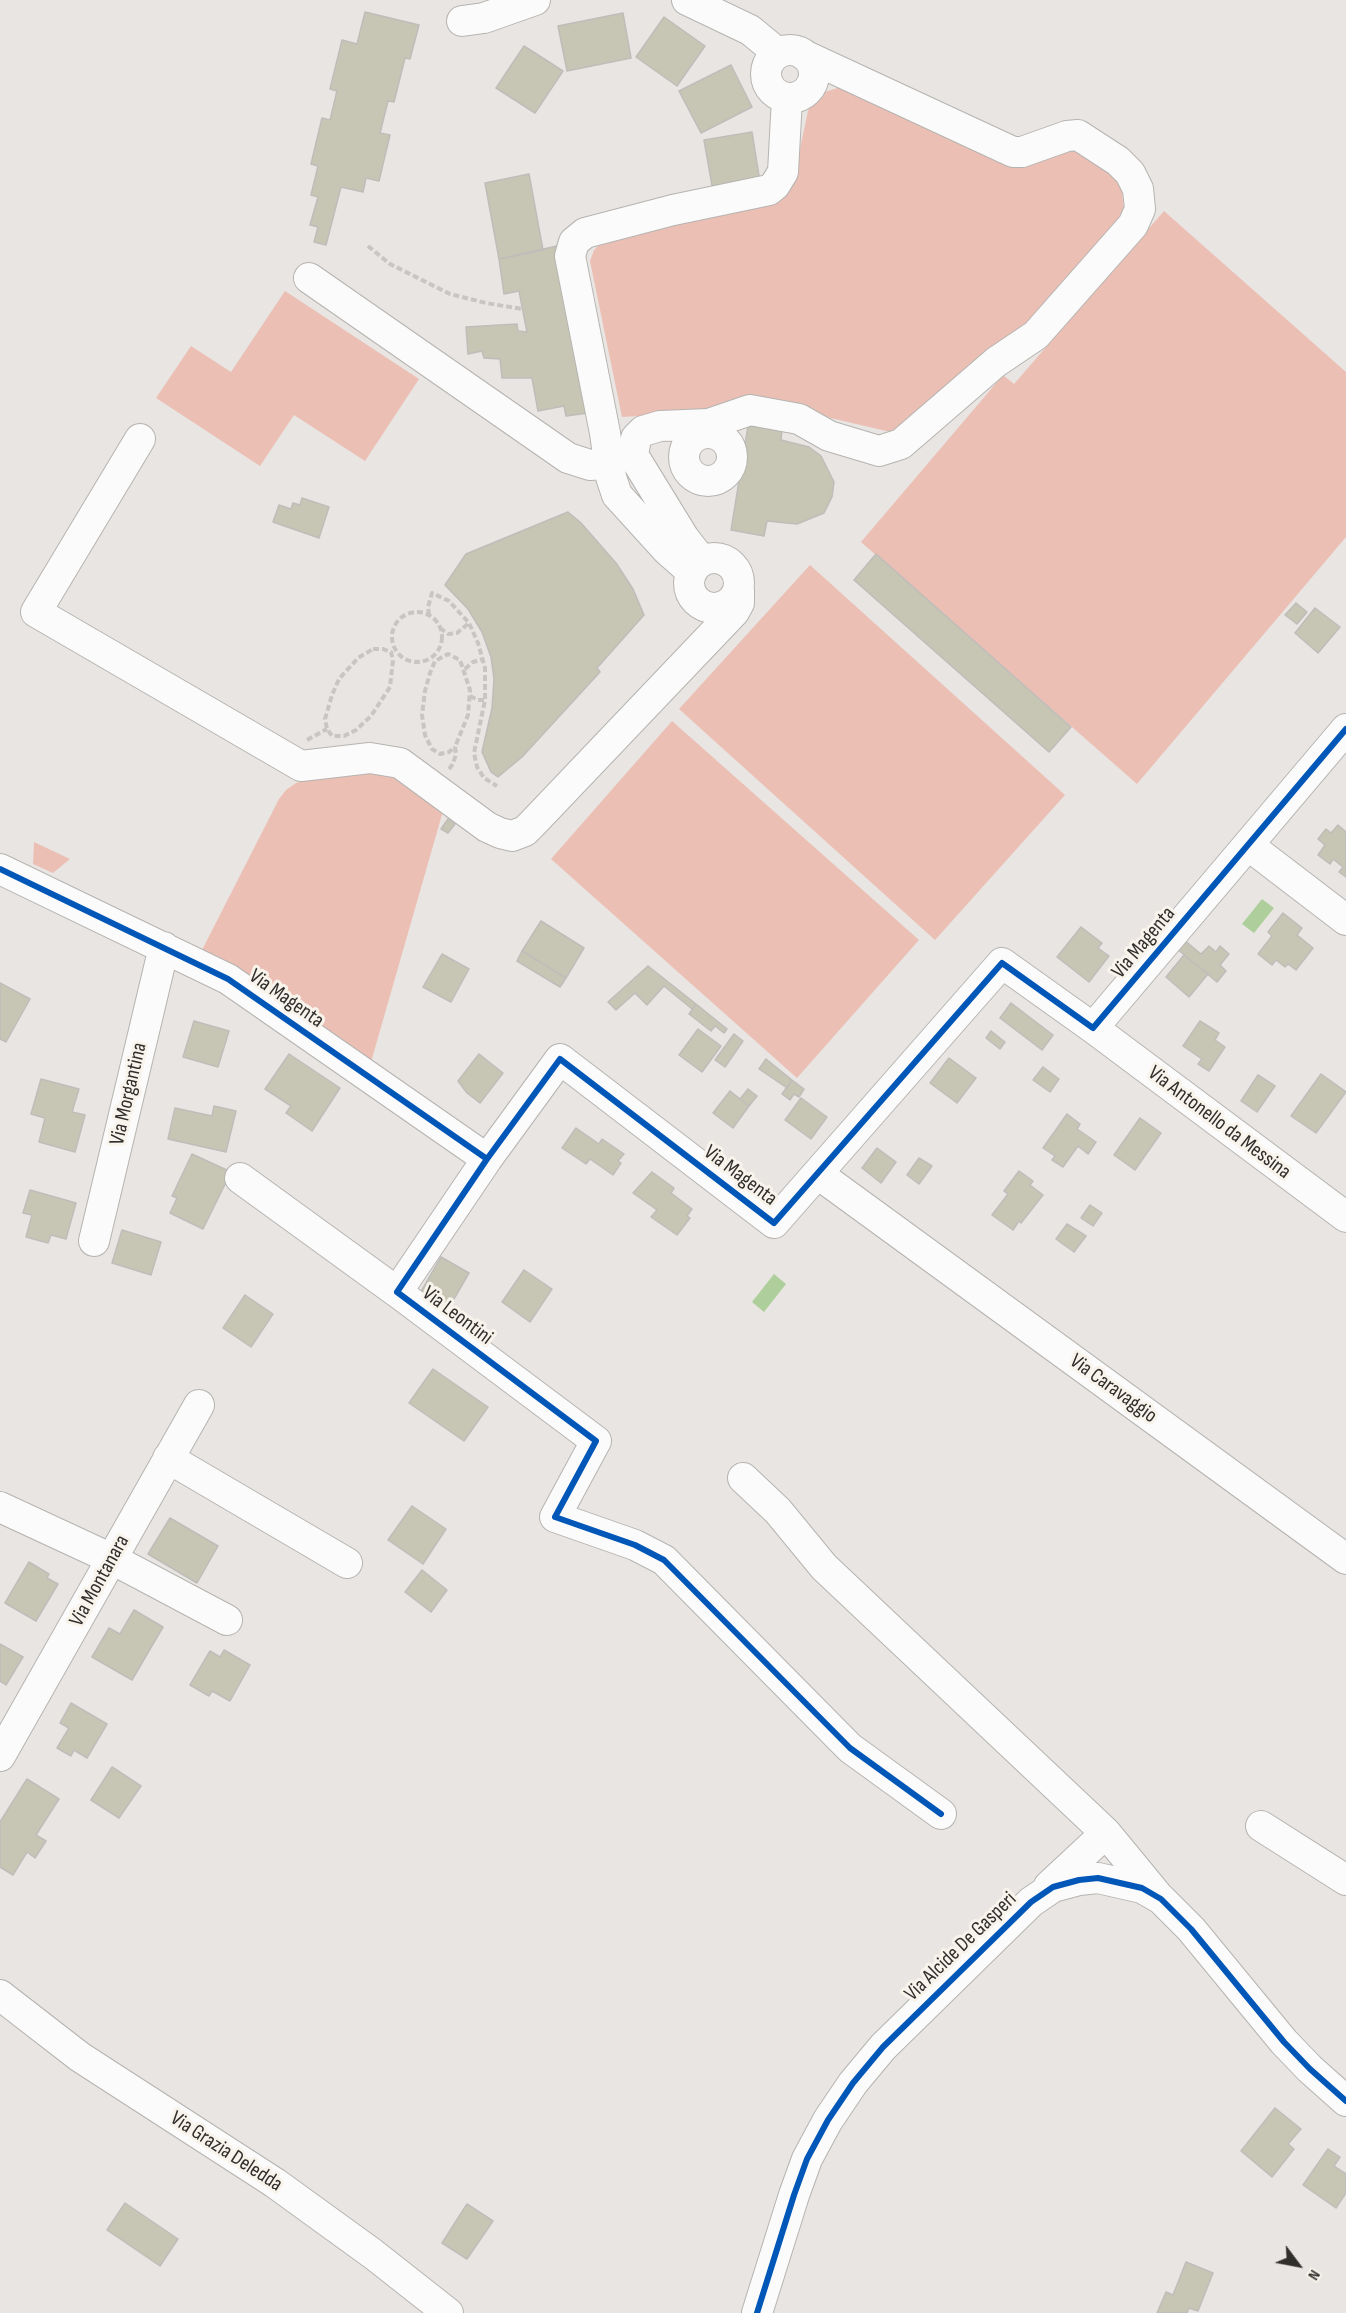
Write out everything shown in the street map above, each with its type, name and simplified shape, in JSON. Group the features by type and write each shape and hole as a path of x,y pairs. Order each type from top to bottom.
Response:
{"street":[{"path":"462,21 484,18 535,0"},
{"path":"687,0 811,63 814,71 813,81 798,94 783,171 776,185 769,190 673,210 585,233 574,242 570,256 611,477 617,495 667,550 695,574"},
{"path":"739,590 730,603 717,609 707,608 698,603 695,574 684,538 633,455 636,438 643,431 660,426 708,428 750,410 799,419 829,436 879,451 901,444 996,362 1036,335 1133,225 1140,209 1138,189 1130,173 1118,161 1078,135 1067,136 1022,152 1013,152 862,81 791,54 771,59 766,67 766,82 774,94 798,94 833,80 862,81"},
{"path":"309,278 568,458 590,465 609,463"},
{"path":"140,439 36,612 301,766 370,758 400,763 487,827 512,836 525,831 734,612 739,603 738,576 730,563 716,558 695,574 689,640 662,686"},
{"name":"Via Magenta","path":"3,878 164,947 228,979 488,1159 560,1059 774,1223 1002,963 1093,1028 1346,729"},
{"path":"1248,845 1346,921"},
{"name":"Via Morgantina","path":"94,1241 164,947"},
{"name":"Via Antonello da Messina","path":"1093,1028 1346,1217"},
{"name":"Via Leontini","path":"488,1159 397,1292 596,1441 555,1517 635,1545 664,1560 850,1748 941,1815"},
{"name":"Via Caravaggio","path":"818,1174 1346,1559"},
{"path":"240,1178 397,1292"},
{"name":"Via Montanara","path":"0,1756 199,1405"},
{"path":"168,1458 347,1563"},
{"path":"743,1479 778,1511 824,1567 1106,1833 1161,1899"},
{"path":"0,1506 112,1559 227,1620"},
{"path":"1261,1826 1346,1880"},
{"path":"1031,1902 1106,1833"},
{"name":"Via Alcide De Gasperi","path":"757,2313 807,2159 828,2120 853,2083 883,2048 1031,1902 1053,1887 1098,1878 1142,1888 1161,1899 1191,1929 1284,2042 1310,2069 1346,2100"},
{"name":"Via Grazia Deledda","path":"1,1996 80,2057 275,2183 373,2254 448,2313"}],"path":[{"path":"368,246 390,264 450,294 522,309"},
{"path":"469,623 457,633 448,633 440,628 429,615 428,607 432,593 449,601 469,623 483,659 485,700 474,753 477,767 484,778 497,786"},
{"path":"429,615 418,612 401,617 393,632 396,651 403,657 419,661 427,659 436,653 440,645 440,628"},
{"path":"391,652 393,660 390,687 381,703 356,730 344,736 332,736 327,729 325,719 339,680 358,658 373,649 396,651"},
{"path":"436,653 440,658"},
{"path":"448,654 456,656 465,669 470,690 468,715 455,747 449,752 440,754 432,749 425,735 423,707 430,673 435,662 448,654"},
{"path":"465,669 473,662 483,659"},
{"path":"470,696 478,700 485,700"}],"shaded area":[{"path":"841,87 1002,161 1065,146 1112,166 1121,185 1124,209 1122,220 1032,328 895,433 753,400 708,412 622,417 590,261 594,250 600,244 775,200 793,181 808,111 813,100 821,93"},
{"path":"1164,211 1346,372 1346,537 1137,784 861,542 1003,375 1014,384"},
{"path":"285,291 419,379 365,461 294,415 260,466 156,398 191,346 231,372"},
{"path":"810,565 1065,795 935,940 679,709"},
{"path":"672,721 919,940 797,1078 551,859"},
{"path":"362,773 395,778 443,811 371,1062 200,954 279,799 286,790 296,783 307,780"},
{"path":"34,842 70,859 53,873 33,864"},
{"path":"1262,899 1274,908 1254,933 1242,924"},
{"path":"774,1274 786,1284 764,1312 752,1302"}],"building":[{"path":"365,12 419,25 410,59 405,58 394,102 388,101 380,133 390,135 379,181 366,178 363,192 341,187 326,245 314,242 318,227 310,225 318,197 311,195 318,166 311,164 322,118 330,120 337,91 330,89 342,40 357,44"},
{"path":"623,13 631,58 567,71 558,26"},
{"path":"664,17 705,46 677,86 636,57"},
{"path":"524,46 563,71 535,113 496,88"},
{"path":"731,65 752,107 701,133 679,91"},
{"path":"752,132 760,182 713,191 704,140"},
{"path":"529,174 543,250 499,259 485,183"},
{"path":"557,246 588,413 566,416 564,406 538,411 532,378 502,378 500,359 484,358 482,351 468,354 466,327 517,324 518,331 527,332 519,291 504,294 499,259"},
{"path":"748,426 782,429 781,440 809,447 821,456 834,482 832,497 824,513 797,524 767,521 764,536 731,530"},
{"path":"302,498 329,507 319,538 273,522 279,505 291,509 293,503 300,505"},
{"path":"568,512 581,523 616,563 633,589 644,615 597,668 600,672 522,757 498,777 491,772 482,752 492,708 494,679 491,657 482,632 468,609 445,585 466,554"},
{"path":"876,554 1071,727 1049,752 854,580"},
{"path":"1296,603 1307,612 1297,624 1285,615"},
{"path":"1315,608 1340,627 1318,653 1295,633"},
{"path":"448,819 455,824 448,833 441,829"},
{"path":"1338,825 1346,832 1346,877 1339,872 1343,867 1333,859 1330,864 1318,855 1325,845 1318,839 1326,829 1331,833"},
{"path":"1283,913 1302,928 1297,935 1313,948 1296,970 1288,964 1285,967 1276,960 1272,965 1258,954 1272,936 1268,932"},
{"path":"541,921 584,948 566,978 522,951"},
{"path":"1081,927 1102,943 1098,948 1109,956 1089,982 1057,957"},
{"path":"1183,939 1201,954 1209,946 1216,952 1220,946 1229,954 1220,965 1226,971 1217,982 1176,948"},
{"path":"522,951 566,978 560,987 517,961"},
{"path":"442,954 469,969 451,1002 423,987"},
{"path":"1184,955 1208,974 1189,997 1166,977"},
{"path":"648,966 696,1004 692,1009 664,986 647,1005 635,993 616,1010 608,1002"},
{"path":"0,983 30,999 6,1042 0,1039"},
{"path":"1011,1003 1053,1035 1042,1050 1000,1018"},
{"path":"696,1004 727,1029 724,1033 715,1026 711,1031 689,1014"},
{"path":"194,1021 229,1031 218,1067 183,1057"},
{"path":"1200,1021 1219,1033 1215,1040 1225,1047 1209,1071 1198,1064 1202,1059 1183,1046"},
{"path":"698,1029 721,1046 702,1072 679,1055"},
{"path":"991,1031 1005,1042 1000,1049 986,1038"},
{"path":"734,1034 743,1041 725,1067 715,1060"},
{"path":"289,1054 340,1088 312,1131 286,1113 291,1106 265,1089"},
{"path":"479,1054 503,1073 480,1103 467,1093 458,1081"},
{"path":"949,1058 976,1078 957,1103 930,1083"},
{"path":"766,1059 792,1080 787,1088 759,1069"},
{"path":"1043,1067 1059,1079 1050,1092 1033,1080"},
{"path":"1321,1074 1346,1092 1316,1133 1291,1116"},
{"path":"1258,1075 1275,1086 1257,1112 1241,1101"},
{"path":"41,1079 79,1089 72,1112 85,1115 75,1152 39,1142 45,1118 31,1114"},
{"path":"792,1080 804,1089 799,1097 794,1094 790,1100 782,1094"},
{"path":"748,1089 757,1096 749,1106 740,1099"},
{"path":"730,1091 749,1106 733,1128 713,1113"},
{"path":"801,1098 827,1117 811,1139 785,1120"},
{"path":"214,1106 236,1111 226,1152 168,1139 175,1108 212,1116"},
{"path":"1067,1114 1080,1124 1077,1129 1096,1142 1088,1154 1078,1146 1063,1167 1052,1160 1055,1156 1043,1148"},
{"path":"1140,1118 1161,1133 1135,1170 1114,1155"},
{"path":"576,1128 599,1144 602,1139 624,1154 618,1161 621,1163 613,1175 590,1159 586,1164 562,1148"},
{"path":"877,1148 896,1162 881,1183 862,1168"},
{"path":"192,1154 231,1172 203,1229 170,1213 177,1198 172,1196"},
{"path":"919,1158 932,1166 919,1184 907,1175"},
{"path":"1019,1171 1033,1181 1030,1185 1043,1195 1013,1230 992,1215 1008,1194 1004,1191"},
{"path":"652,1172 674,1188 671,1193 692,1209 687,1216 690,1218 677,1235 651,1217 657,1210 633,1193"},
{"path":"30,1190 76,1203 66,1239 51,1235 48,1243 26,1237 32,1215 23,1213"},
{"path":"1090,1205 1102,1213 1093,1226 1081,1218"},
{"path":"1067,1224 1086,1236 1074,1252 1056,1239"},
{"path":"122,1230 161,1242 151,1275 112,1263"},
{"path":"441,1257 469,1273 447,1311 419,1295"},
{"path":"524,1270 552,1289 530,1322 502,1302"},
{"path":"245,1295 273,1314 251,1347 223,1328"},
{"path":"433,1369 488,1407 464,1441 409,1403"},
{"path":"412,1506 446,1529 423,1564 388,1540"},
{"path":"170,1518 218,1546 197,1583 148,1554"},
{"path":"29,1562 49,1574 47,1578 58,1584 36,1621 5,1603"},
{"path":"422,1570 447,1590 431,1612 405,1592"},
{"path":"134,1610 163,1627 132,1680 92,1657 109,1628 120,1634"},
{"path":"0,1644 23,1657 6,1685 0,1681"},
{"path":"224,1650 250,1665 230,1701 212,1691 209,1696 190,1685 210,1651 220,1657"},
{"path":"71,1703 107,1724 87,1758 74,1750 71,1756 57,1748 69,1728 60,1723"},
{"path":"112,1767 141,1786 119,1818 91,1800"},
{"path":"27,1779 59,1799 36,1835 46,1841 35,1858 27,1852 13,1875 0,1867 0,1822"},
{"path":"1275,2108 1301,2129 1288,2144 1294,2149 1272,2177 1241,2151"},
{"path":"1328,2149 1340,2157 1334,2166 1346,2174 1346,2193 1336,2208 1303,2185"},
{"path":"125,2203 178,2239 160,2266 107,2230"},
{"path":"467,2204 493,2221 467,2259 442,2243"},
{"path":"1186,2262 1213,2273 1198,2311 1189,2308 1187,2313 1157,2313 1166,2292 1173,2295"}],"cycle path":[{"path":"0,869 228,979 487,1159 560,1059 774,1223 1002,963 1093,1028 1346,729"},
{"path":"487,1159 397,1292 596,1441 555,1517 635,1545 664,1560 850,1748 941,1814"},
{"path":"757,2313 807,2159 828,2120 853,2083 883,2047 1031,1902 1053,1887 1098,1878 1142,1888 1161,1899 1191,1929 1284,2042 1346,2101"}]}
